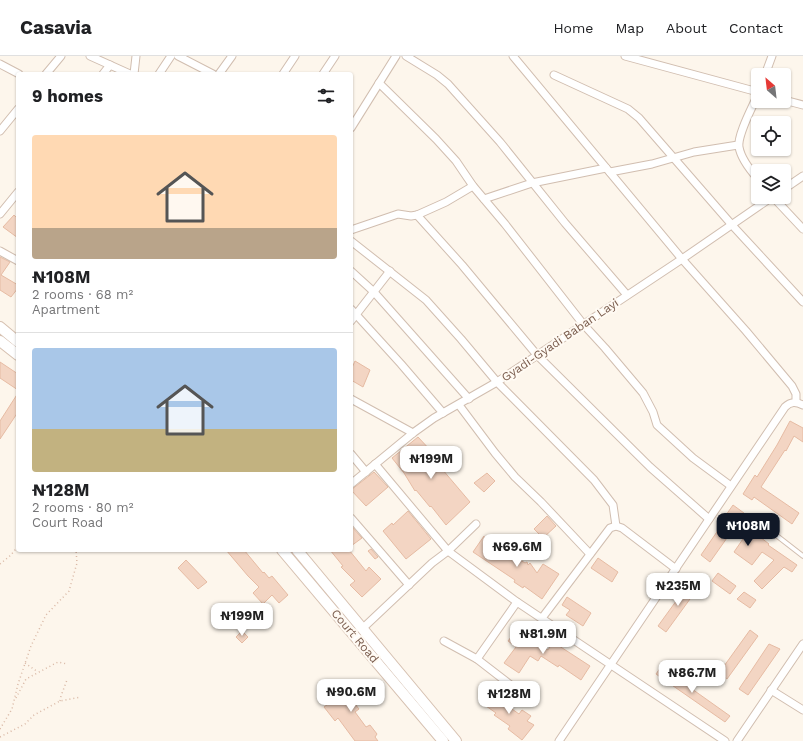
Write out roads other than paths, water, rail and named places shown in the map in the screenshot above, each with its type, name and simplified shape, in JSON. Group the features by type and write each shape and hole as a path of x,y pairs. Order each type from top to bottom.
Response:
{"main road":[{"path":"0,328 16,340"},
{"path":"0,341 16,353"},
{"name":"Court Road","path":"284,552 442,741"},
{"name":"Court Road","path":"299,552 456,741"}],"street":[{"path":"48,72 61,56"},
{"path":"90,56 126,72"},
{"path":"134,72 136,56"},
{"path":"161,72 171,56"},
{"path":"178,56 208,72"},
{"path":"221,72 232,56"},
{"path":"284,72 295,56"},
{"path":"324,72 335,56"},
{"path":"353,125 396,56"},
{"path":"406,56 437,75 448,84 500,142 532,183 627,295"},
{"path":"513,56 682,259 746,331 792,386 800,404 789,403 785,407 559,741"},
{"path":"626,56 751,91"},
{"path":"768,68 772,56"},
{"path":"0,64 16,72"},
{"path":"105,72 110,65"},
{"path":"554,75 628,109 675,158 732,225 803,302"},
{"path":"379,83 436,139 456,161 473,186 505,224 583,324 610,354 642,394 653,412 657,425 693,458 731,486"},
{"path":"791,102 803,105"},
{"path":"751,169 742,157 738,146 742,131 752,108"},
{"path":"0,131 16,111"},
{"path":"484,199 532,183 652,164 694,152 738,146"},
{"path":"791,184 803,176"},
{"path":"353,229 394,215 417,215 446,202 473,186"},
{"path":"0,214 16,194"},
{"name":"Gyadi-Gyadi Baban Layi","path":"353,482 413,433 443,413 497,382 763,204"},
{"path":"780,204 803,228"},
{"path":"417,215 462,265 537,355 650,467 709,519"},
{"path":"353,242 390,270 426,300 497,382 594,480 613,504 616,526"},
{"path":"0,251 16,257"},
{"path":"390,270 374,292 353,312 401,364 443,413"},
{"path":"353,272 374,292 469,399"},
{"path":"353,400 413,433"},
{"path":"459,405 495,453 515,476 590,554"},
{"path":"353,456 366,472"},
{"path":"376,464 448,551 517,602 725,741"},
{"path":"353,520 409,585"},
{"path":"362,628 476,524"},
{"path":"542,618 606,531 610,528 616,526 622,528 676,569"},
{"path":"477,659 517,602"},
{"path":"444,641 477,659 521,693"},
{"path":"737,741 803,644"},
{"path":"772,690 803,710"}],"lane":[{"path":"772,532 803,556"}]}
